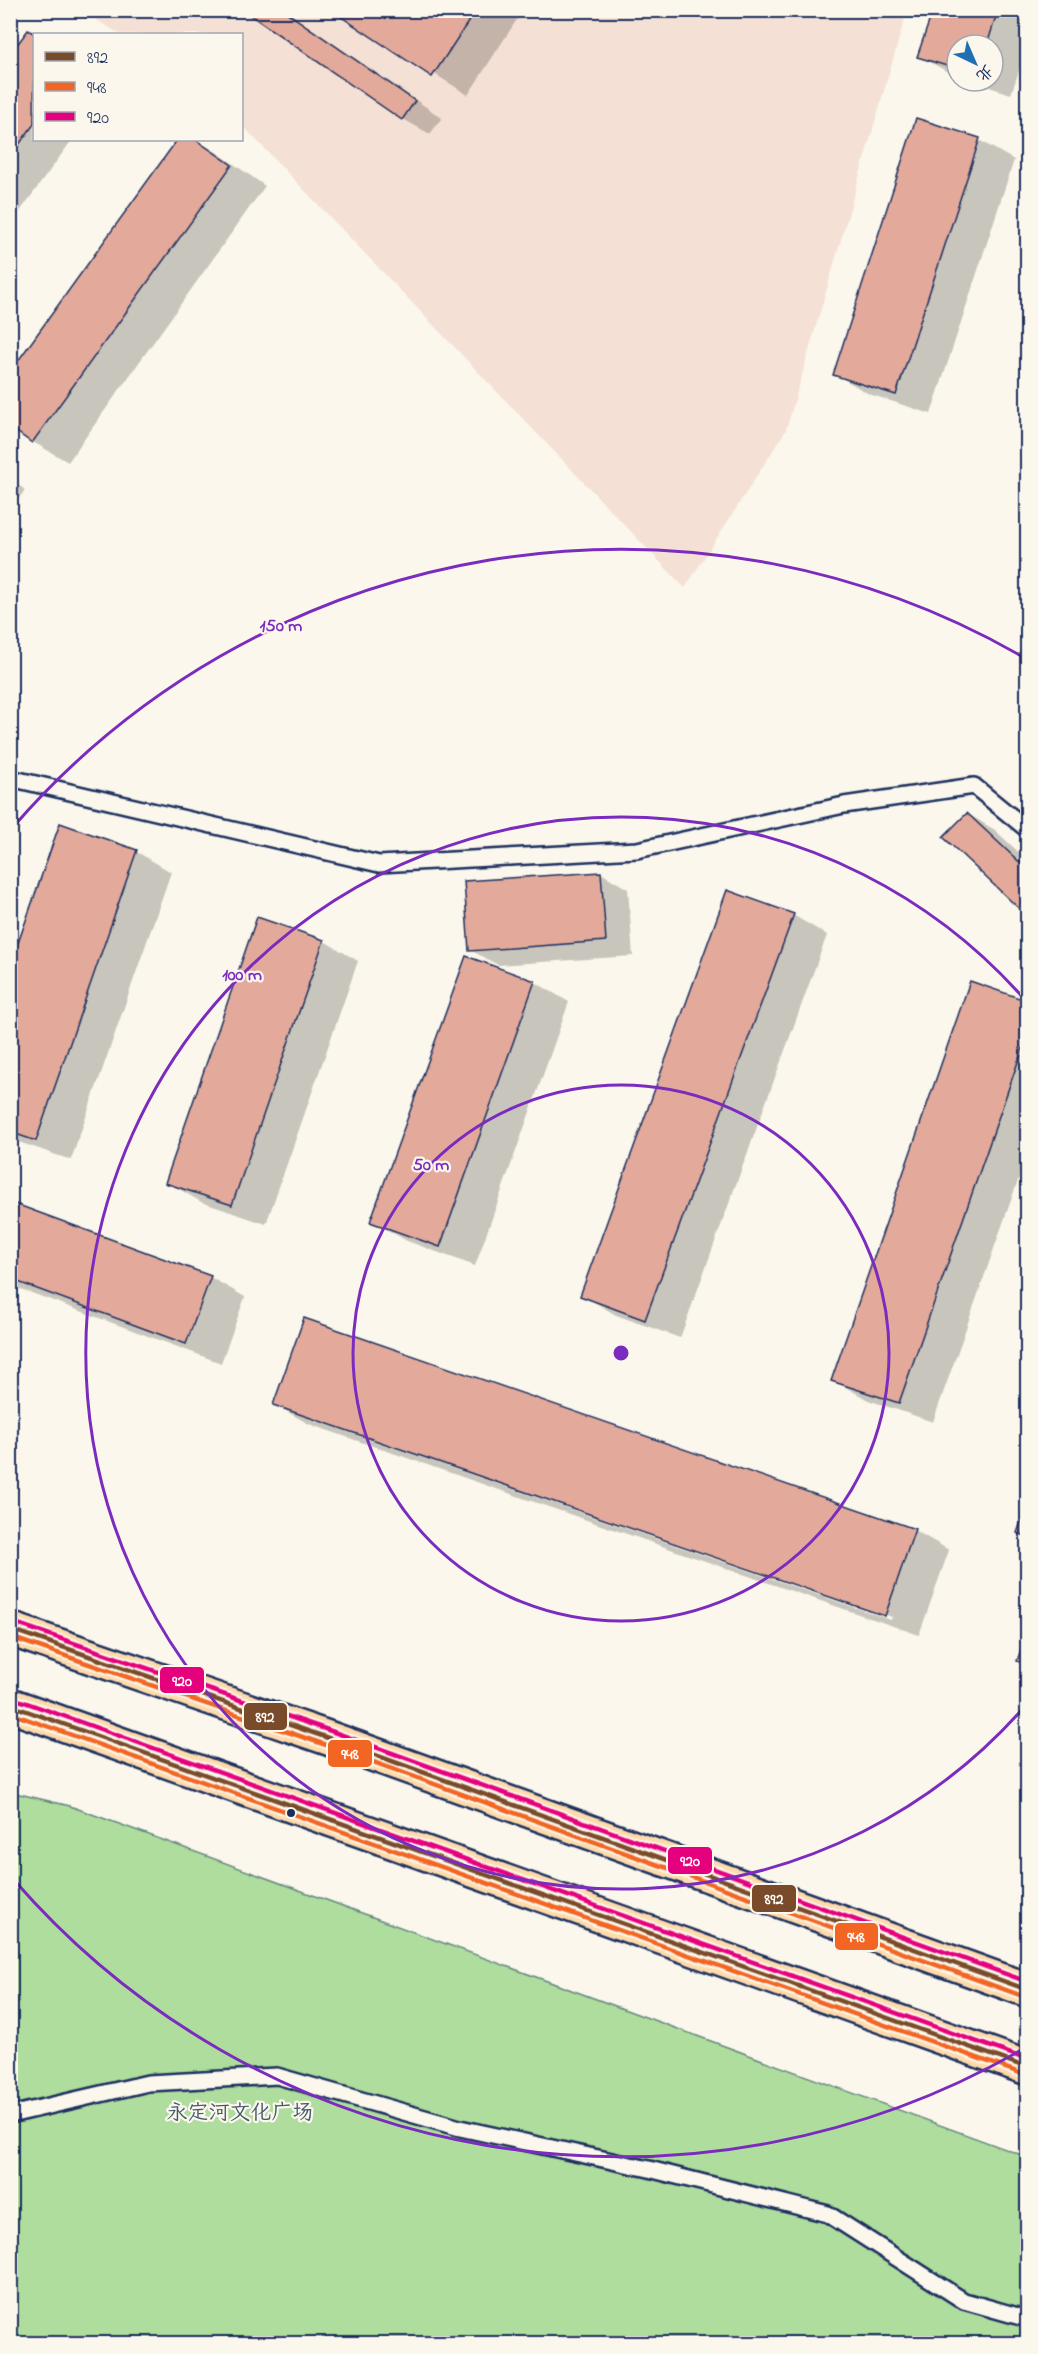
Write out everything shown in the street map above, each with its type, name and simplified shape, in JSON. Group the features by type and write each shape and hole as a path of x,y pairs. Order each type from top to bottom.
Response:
{"main road":[{"path":"10,1629 328,1738 1028,1990"},
{"path":"10,1705 1028,2068"}],"lane":[{"path":"10,778 379,864 637,849 844,805 974,786 1028,830"},
{"path":"10,2115 148,2083 277,2076 460,2128 649,2169 828,2214 964,2301 1028,2319"}],"shaded area":[{"path":"81,11 907,11 786,430 685,588 243,126 243,33 118,33"}],"green space":[{"name":"永定河文化广场","path":"11,1792 70,1806 1027,2157 1027,2343 11,2344"}],"building":[{"path":"243,10 283,10 415,101 402,120"},
{"path":"331,10 476,10 432,77"},
{"path":"933,10 998,10 991,33 945,33 945,65 917,57"},
{"path":"28,30 33,33 33,125 10,157 10,54"},
{"path":"916,118 980,138 896,395 833,375"},
{"path":"176,141 197,141 232,165 32,443 10,427 10,372"},
{"path":"967,813 1028,870 1028,917 943,837"},
{"path":"60,823 137,850 36,1141 10,1132 10,966"},
{"path":"601,872 606,941 469,951 464,881"},
{"path":"727,890 794,914 645,1320 580,1296"},
{"path":"257,917 324,940 232,1205 165,1183"},
{"path":"466,956 535,981 440,1247 370,1222"},
{"path":"970,981 1028,1001 1028,1033 899,1403 831,1381"},
{"path":"10,1202 211,1276 186,1344 10,1279"},
{"path":"304,1318 915,1529 885,1616 273,1405"},
{"path":"1028,1502 1028,1537 1017,1533"},
{"path":"1028,1629 1028,1665 1017,1661"}],"transit line":[{"name":"920","path":"12,1622 331,1731 1028,1982"},
{"name":"892","path":"10,1629 328,1738 1028,1990"},
{"name":"948","path":"10,1637 326,1745 1025,1997"},
{"name":"920","path":"13,1698 1028,2060"},
{"name":"892","path":"10,1705 1028,2068"},
{"name":"948","path":"10,1713 1025,2075"}]}
